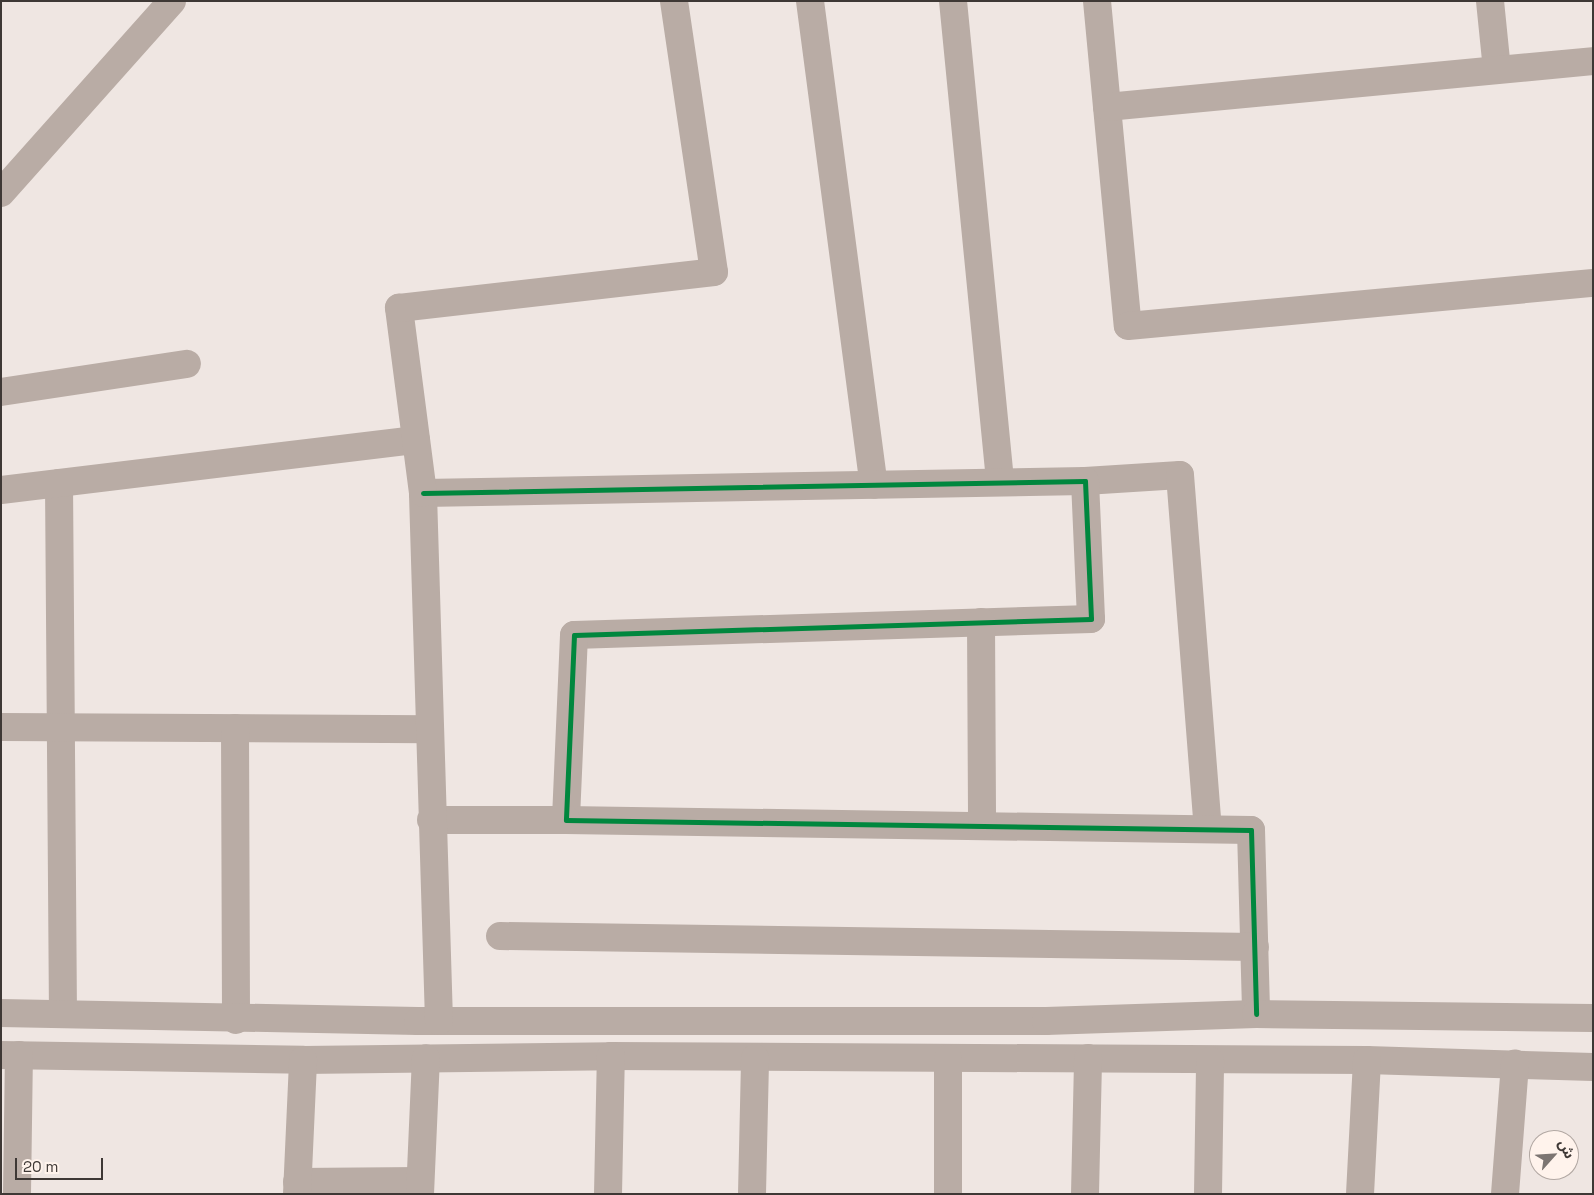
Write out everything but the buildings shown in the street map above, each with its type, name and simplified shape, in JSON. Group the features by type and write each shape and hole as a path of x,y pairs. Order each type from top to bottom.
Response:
{"street":[{"path":"1,193 172,1"},
{"path":"439,1021 431,820 423,493 400,308 714,272 674,1"},
{"path":"810,1 874,484"},
{"path":"953,1 1000,482"},
{"path":"1096,1 1128,326 1593,283"},
{"path":"1490,1 1497,70"},
{"path":"1107,107 1593,61"},
{"path":"1,392 187,364"},
{"path":"1,490 416,440"},
{"path":"423,493 1085,481 1180,476 1208,829"},
{"path":"566,820 574,635 1091,619 1085,481"},
{"path":"59,483 59,727 63,1014"},
{"path":"981,622 982,826"},
{"path":"1,727 429,729"},
{"path":"235,728 236,1020"},
{"path":"431,820 566,820 1251,830 1256,1014"},
{"path":"500,936 1255,947"},
{"path":"1,1013 236,1020 439,1021 1046,1021 1256,1014 1593,1018"},
{"path":"1045,1058 1046,1021"},
{"path":"16,1194 10,1055 303,1060 611,1056 948,1059 1088,1058 1210,1061 1368,1060 1515,1063 1593,1067"},
{"path":"608,1194 611,1056"},
{"path":"303,1060 297,1188 420,1188 426,1058"},
{"path":"752,1194 755,1058"},
{"path":"1085,1194 1088,1058"},
{"path":"948,1059 948,1194"},
{"path":"1360,1194 1368,1060"},
{"path":"1208,1194 1210,1061"},
{"path":"1505,1194 1515,1063"}],"cycle path":[{"path":"423,493 1085,481 1091,619 574,635 566,820 1251,830 1256,1014"}]}
